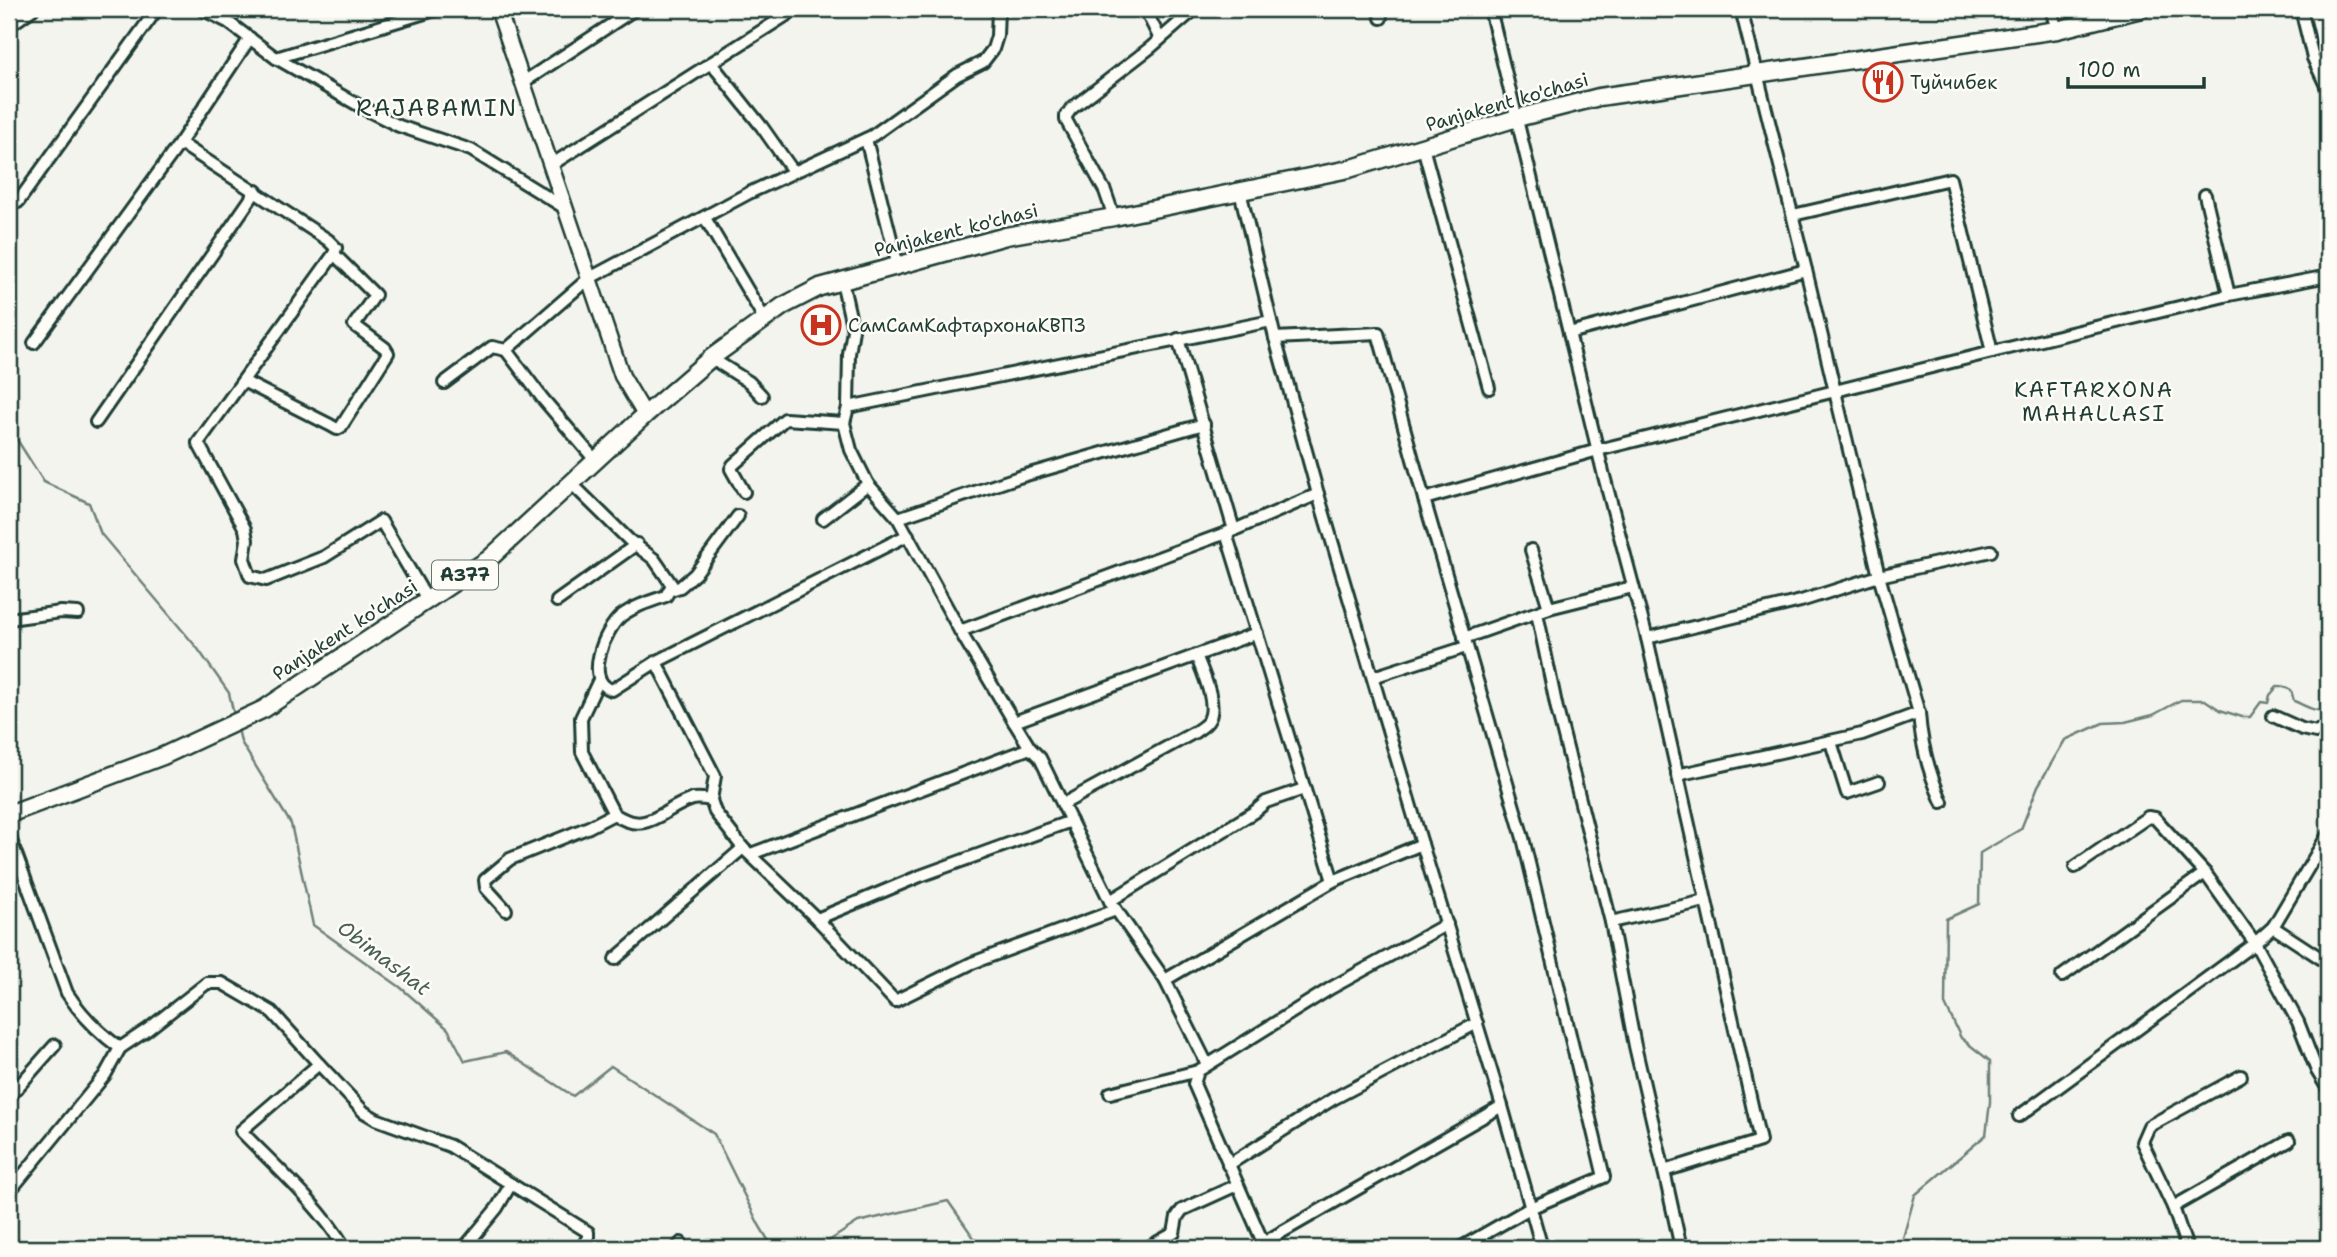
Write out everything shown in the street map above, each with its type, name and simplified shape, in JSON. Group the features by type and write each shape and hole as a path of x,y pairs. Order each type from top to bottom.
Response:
{"main road":[{"path":"498,9 622,376 645,415"},
{"name":"Panjakent ko'chasi","path":"9,814 163,756 264,709 489,559 595,460 711,358 764,318 802,296 842,281 1006,236 1349,169 1517,118 1599,97 2057,30 2141,9"}],"street":[{"path":"9,26 33,9"},
{"path":"18,202 157,9"},
{"path":"202,9 228,22 276,58 399,126 471,150 565,208"},
{"path":"228,22 233,9"},
{"path":"276,58 438,9"},
{"path":"615,9 619,20"},
{"path":"522,83 635,9"},
{"path":"551,165 796,9"},
{"path":"506,350 588,279 793,172 866,139 957,75 983,62 993,49 998,36 998,9"},
{"path":"1145,9 1160,39"},
{"path":"1114,217 1105,191 1066,121 1066,116 1071,109 1195,9"},
{"path":"1490,9 1647,638 1760,1141 1664,1171"},
{"path":"1741,9 1880,576 1919,713 1927,768 1942,802"},
{"path":"2051,9 2057,30"},
{"path":"2301,9 2313,58 2328,90"},
{"path":"34,343 180,143 250,38"},
{"path":"711,63 762,127 793,172"},
{"path":"866,139 898,266"},
{"path":"180,143 256,191 336,248 198,443 245,529 247,540 244,559 250,576 266,580 324,557 380,520 428,601"},
{"path":"1423,148 1489,388"},
{"path":"1793,215 1950,179 1992,352"},
{"path":"96,422 256,191"},
{"path":"1240,191 1275,338 1318,494 1542,1248"},
{"path":"2205,195 2229,295"},
{"path":"705,218 764,318"},
{"path":"243,381 337,429 341,427 388,353 354,325 374,293 334,254"},
{"path":"1569,333 1806,270"},
{"path":"1424,499 1598,450 1992,352 2229,295 2328,276"},
{"path":"842,281 853,330 849,354 848,407 844,424 851,450 869,484 898,518 960,631 1030,748 1040,758 1113,905 1165,980 1203,1067"},
{"path":"848,407 1271,321"},
{"path":"1275,338 1378,333 1523,838 1604,1177 1530,1208 1460,1248"},
{"path":"1178,339 1234,530"},
{"path":"444,383 492,347 506,350 595,460"},
{"path":"711,358 750,382 762,396"},
{"path":"744,492 731,470 733,465 785,419 844,424"},
{"path":"898,518 1019,477 1205,424"},
{"path":"571,483 629,540 654,559 671,582 671,590"},
{"path":"823,519 869,484"},
{"path":"1318,494 1226,533 1333,881"},
{"path":"738,516 695,574 666,596 621,616 610,628 596,667 599,680 607,688 612,690 656,663 908,535"},
{"path":"960,631 1234,530"},
{"path":"557,601 637,544"},
{"path":"1531,550 1549,608"},
{"path":"1647,638 1801,601 1880,576 1991,551"},
{"path":"1373,677 1549,608 1633,587"},
{"path":"9,619 61,612 78,613"},
{"path":"1537,613 1611,922 1635,1046 1681,1248"},
{"path":"1014,722 1256,633"},
{"path":"1063,804 1195,732 1208,722 1211,701 1208,685 1196,655"},
{"path":"656,663 715,776 711,800 715,812 747,851 895,1000 972,963 1113,905 1255,813 1266,803 1304,789"},
{"path":"599,680 581,718 582,752 614,814 623,820 644,824 693,799 711,800"},
{"path":"1677,775 1831,742 1862,734 1919,713"},
{"path":"2273,716 2316,732 2328,725"},
{"path":"1831,742 1847,793 1879,782"},
{"path":"615,958 747,851 1030,748"},
{"path":"506,911 486,888 485,880 510,859 614,814"},
{"path":"2075,867 2148,817 2155,817 2204,873 2255,943 2298,1022 2317,1071 2328,1089"},
{"path":"817,919 920,876 1070,821"},
{"path":"9,835 67,993 97,1031 120,1048"},
{"path":"2019,1115 2255,943 2273,927 2327,836"},
{"path":"1165,980 1333,881 1422,844"},
{"path":"2317,853 2328,860"},
{"path":"2062,976 2204,873"},
{"path":"1611,922 1705,901"},
{"path":"1110,1093 1203,1067 1331,988 1447,924"},
{"path":"2273,927 2328,964"},
{"path":"9,1192 105,1075 120,1048 206,983 222,983 272,1012 364,1112 450,1146 588,1232 588,1238 581,1248"},
{"path":"1228,1165 1333,1099 1477,1023"},
{"path":"9,1097 55,1045"},
{"path":"319,1064 241,1130 319,1213 345,1248"},
{"path":"1203,1067 1194,1084 1264,1246 1502,1106"},
{"path":"2188,1248 2173,1207 2142,1142 2149,1126 2241,1076"},
{"path":"2173,1207 2289,1141"},
{"path":"464,1248 497,1208 511,1184"},
{"path":"1147,1248 1174,1233 1177,1217 1182,1210 1237,1185"}],"waterway":[{"name":"Obimashat","path":"9,427 44,482 89,503 101,534 198,649 229,693 234,715"},
{"name":"Obimashat","path":"1897,1248 1901,1245 1915,1195 1986,1135 1990,1102 1990,1061 1961,1038 1945,1004 1946,919 1979,904 1980,853 2021,829 2038,786 2065,740 2103,723 2125,722 2153,715 2181,700 2205,700 2220,710 2250,717 2261,702 2268,703 2270,695 2277,687 2291,690 2294,701 2307,707 2319,711 2328,710"},
{"name":"Obimashat","path":"238,728 241,742 291,824 313,925 400,987 448,1029 465,1061 506,1052 573,1096 611,1066 714,1134 773,1248"},
{"name":"Obimashat","path":"818,1248 858,1222 948,1201 981,1248"}],"place":[{"name":"Туйчибек","path":"1883,82"},
{"name":"СамСамКафтархонаКВП3","path":"821,325"}],"district":[{"name":"RAJABAMIN","path":"437,108"},
{"name":"KAFTARXONA MAHALLASI","path":"2094,402"}]}
